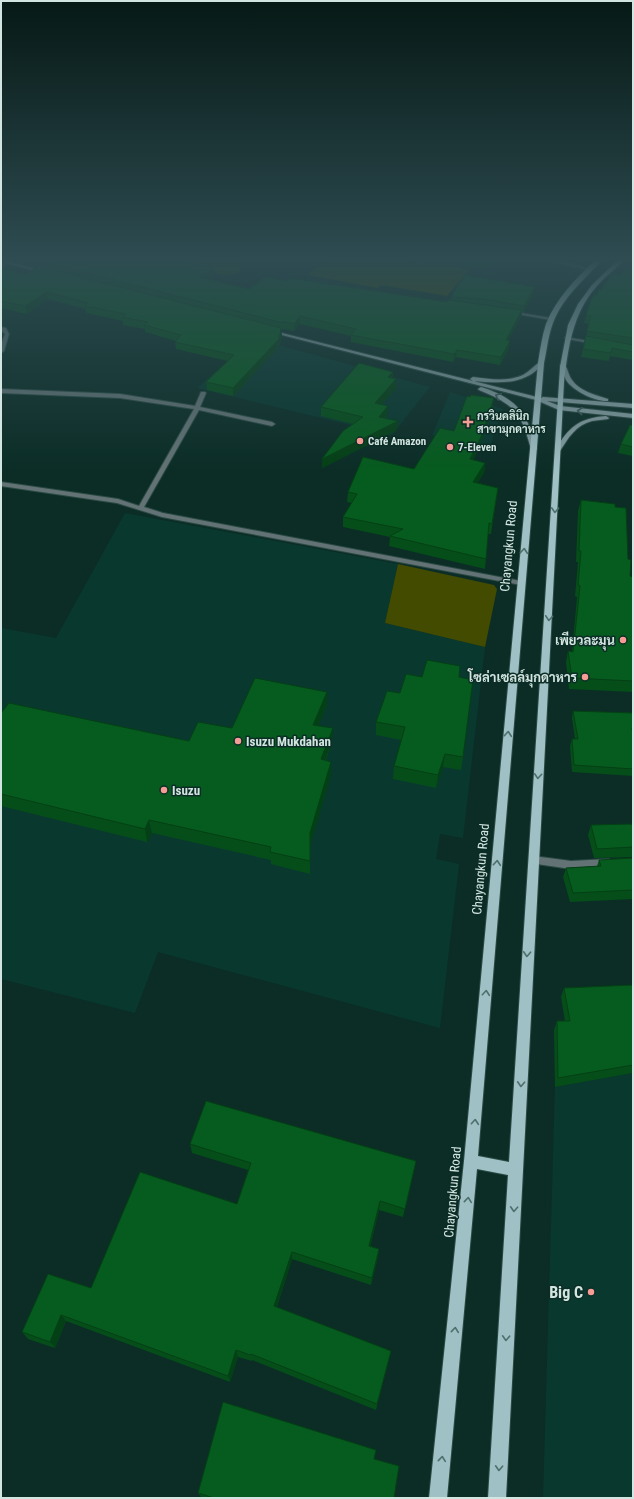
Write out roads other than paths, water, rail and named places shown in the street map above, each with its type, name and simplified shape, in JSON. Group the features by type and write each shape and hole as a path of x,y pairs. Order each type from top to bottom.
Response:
{"main road":[{"path":"273,331 538,399 559,408 633,417"},
{"name":"Chayangkun Road","path":"438,1498 471,1161 541,364 547,331"},
{"path":"497,1498 532,860 551,579 559,408 563,365 569,331"},
{"path":"446,376 498,381 517,380 534,372 541,364"},
{"path":"563,365 570,382 582,391 597,398 633,406"},
{"path":"446,376 507,400 520,411 527,422 534,449"},
{"path":"538,399 633,406"},
{"path":"558,450 566,435 573,427 585,421 598,418 633,417"},
{"path":"471,1161 516,1170"}],"street":[{"path":"1,351 7,334 5,331"},
{"path":"567,338 604,345"},
{"path":"1,391 120,396 197,408 272,424"},
{"path":"141,508 197,408 203,393"},
{"path":"1,484 118,501 162,515 521,584"},
{"path":"532,860 571,865 618,863"}],"place":[{"name":"กรวินคลินิก สาขามุกดาหาร","path":"468,422"},
{"name":"Café Amazon","path":"360,441"},
{"name":"7-Eleven","path":"450,447"},
{"name":"เพียวละมุน","path":"623,640"},
{"name":"โซล่าเซลล์มุกดาหาร","path":"585,677"},
{"name":"Isuzu Mukdahan","path":"238,741"},
{"name":"Isuzu","path":"164,790"},
{"name":"Big C","path":"591,1292"}]}
